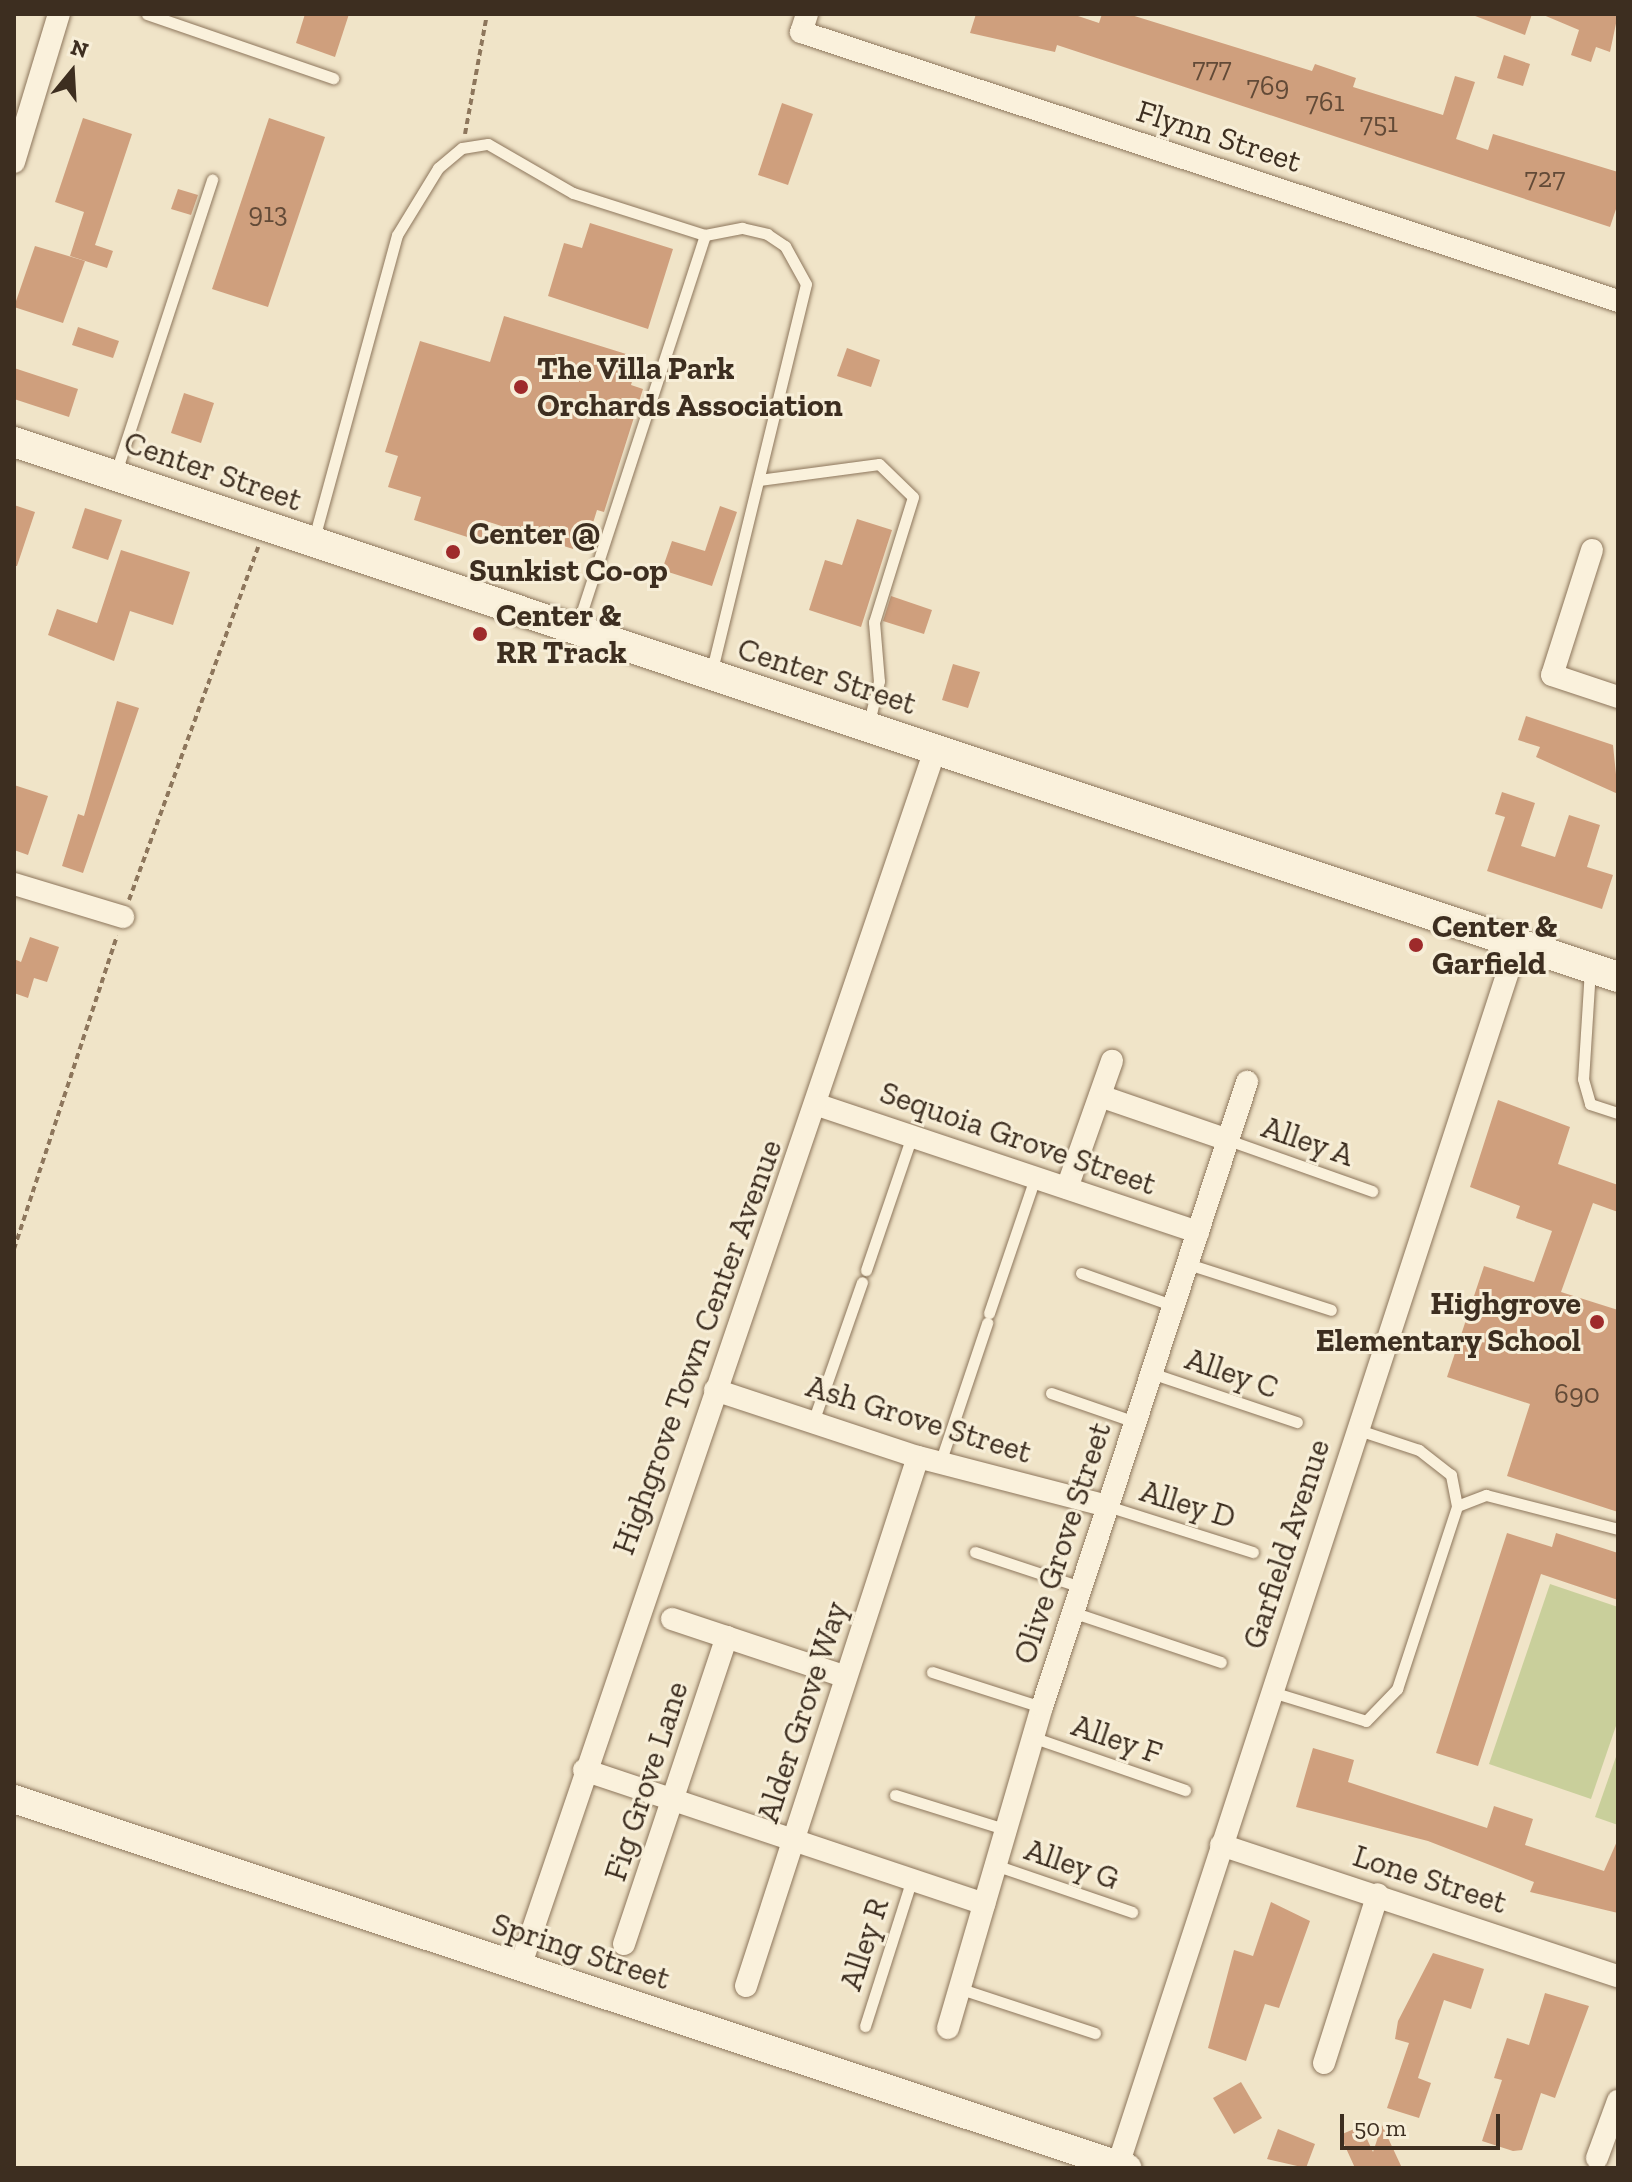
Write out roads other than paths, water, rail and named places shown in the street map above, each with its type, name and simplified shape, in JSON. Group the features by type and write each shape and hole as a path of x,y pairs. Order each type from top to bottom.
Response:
{"main road":[{"name":"Center Street","path":"14,442 1604,973"}],"street":[{"path":"14,162 59,14"},
{"name":"Flynn Street","path":"804,23 1618,301"},
{"path":"1592,550 1552,675 1618,697"},
{"name":"Highgrove Town Center Avenue","path":"520,1967 584,1770 715,1390 818,1105 935,750"},
{"path":"14,884 123,917"},
{"name":"Garfield Avenue","path":"1122,2167 1221,1845 1517,944"},
{"path":"1067,1188 1112,1061"},
{"name":"Olive Grove Street","path":"948,2028 1032,1737 1247,1082"},
{"path":"1100,1096 1228,1140"},
{"name":"Sequoia Grove Street","path":"818,1105 1198,1232"},
{"name":"Ash Grove Street","path":"715,1390 918,1457 1107,1506"},
{"name":"Alder Grove Way","path":"746,1986 796,1840 918,1457"},
{"path":"672,1619 846,1677"},
{"name":"Fig Grove Lane","path":"624,1944 727,1637"},
{"path":"584,1770 984,1904"},
{"name":"Spring Street","path":"14,1799 1122,2167"},
{"name":"Lone Street","path":"1221,1845 1378,1894 1618,1976"},
{"path":"1324,2063 1378,1894"},
{"path":"1597,2158 1618,2101"}],"lane":[{"path":"147,14 333,78"},
{"path":"313,542 397,235 438,168 462,148 488,144 573,193 705,235 742,228 767,234 785,246 806,284 729,617 711,675"},
{"path":"114,475 212,180"},
{"path":"575,630 705,235"},
{"path":"759,480 879,464 913,497 874,622 879,681 867,727"},
{"path":"1604,973 1583,1079 1590,1104 1618,1113"},
{"path":"813,1422 912,1136"},
{"name":"Alley A","path":"1228,1140 1372,1191"},
{"path":"940,1463 1035,1178"},
{"path":"1188,1264 1331,1310"},
{"path":"1081,1273 1174,1306"},
{"name":"Alley C","path":"1151,1373 1297,1422"},
{"path":"1051,1393 1135,1422"},
{"path":"1272,1692 1366,1721 1397,1689 1457,1506 1451,1475 1419,1450 1356,1429"},
{"path":"1457,1506 1486,1495 1618,1529"},
{"name":"Alley D","path":"1107,1506 1253,1552"},
{"path":"975,1552 1081,1587"},
{"path":"1072,1612 1221,1662"},
{"path":"932,1672 1042,1707"},
{"name":"Alley F","path":"1032,1737 1185,1790"},
{"path":"895,1795 1004,1829"},
{"name":"Alley G","path":"995,1865 1132,1912"},
{"name":"Alley R","path":"865,2026 912,1879"},
{"path":"961,1989 1095,2033"}],"place":[{"name":"The Villa Park Orchards Association","path":"521,387"},
{"name":"Center @ Sunkist Co-op","path":"453,552"},
{"name":"Center & RR Track","path":"480,634"},
{"name":"Center & Garfield","path":"1416,945"},
{"name":"Highgrove Elementary School","path":"1597,1322"}]}
